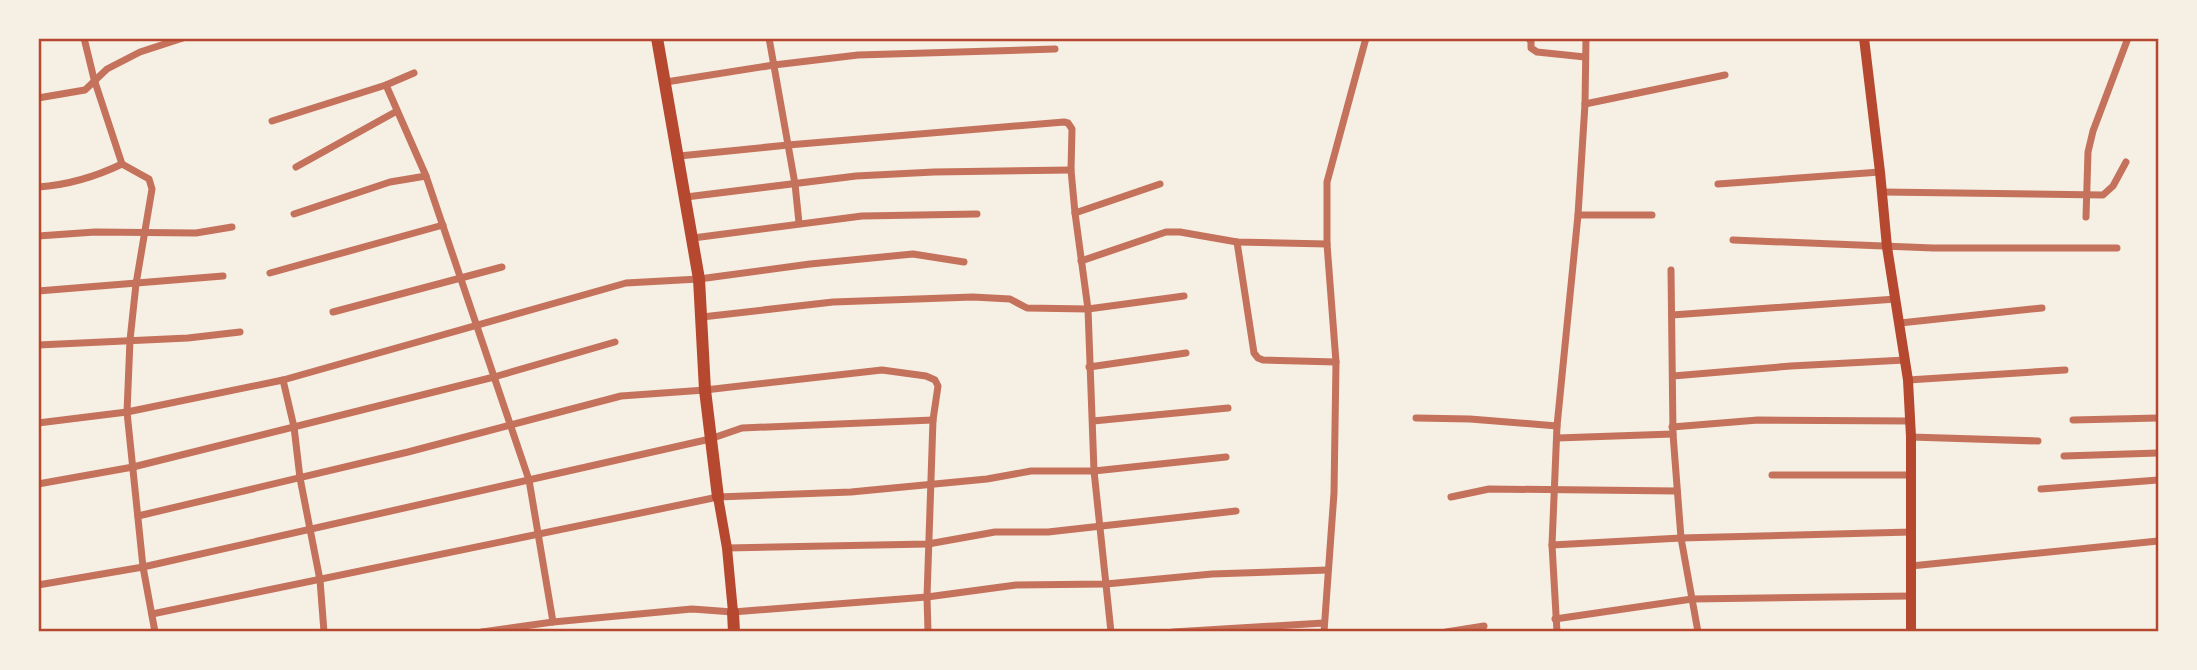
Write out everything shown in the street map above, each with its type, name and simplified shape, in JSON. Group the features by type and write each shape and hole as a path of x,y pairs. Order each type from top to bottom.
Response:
{"main road":[{"path":"657,38 699,279 705,390 727,548 734,632"},
{"path":"1864,38 1887,247 1908,380 1911,437 1911,632"}],"street":[{"path":"84,38 94,79 122,164 149,178 152,189 136,284 127,412 143,567 156,632"},
{"path":"38,98 85,90 107,69 140,52 183,38"},
{"path":"769,38 799,223"},
{"path":"1173,632 1324,628 1334,493 1336,362 1327,244 1327,183 1366,38"},
{"path":"1528,38 1531,48 1537,52 1586,57"},
{"path":"1558,632 1552,545 1557,426 1578,215 1586,38"},
{"path":"2086,217 2088,152 2093,131 2128,38"},
{"path":"666,82 858,55 1055,49"},
{"path":"272,121 386,85 414,73"},
{"path":"1585,104 1725,75"},
{"path":"386,85 426,176 529,480 553,622"},
{"path":"296,167 397,111"},
{"path":"679,156 1068,123 1072,130 1071,170 1088,309 1094,471 1111,632"},
{"path":"1882,192 2103,195 2109,192 2126,162"},
{"path":"38,187 60,186 95,177 122,164"},
{"path":"686,197 856,176 1071,170"},
{"path":"1718,184 1880,172"},
{"path":"294,214 390,182 426,176"},
{"path":"1075,213 1160,184"},
{"path":"692,238 862,216 977,214"},
{"path":"1578,215 1653,215"},
{"path":"270,272 443,225"},
{"path":"38,236 95,232 196,233 232,227"},
{"path":"1081,261 1166,232 1237,242 1327,244"},
{"path":"1733,240 1887,247 2117,248"},
{"path":"1237,242 1254,353 1258,358 1336,362"},
{"path":"38,423 127,412 283,380 626,284 699,279 913,254 964,262"},
{"path":"333,312 502,267"},
{"path":"1671,270 1672,430 1681,538 1698,632"},
{"path":"38,291 223,276"},
{"path":"702,317 833,302 973,297 1010,299 1027,308 1088,309 1184,296"},
{"path":"1672,315 1896,299"},
{"path":"1900,323 2042,308"},
{"path":"38,345 188,338 240,332"},
{"path":"38,484 133,467 494,377 615,342"},
{"path":"1089,366 1186,354"},
{"path":"1672,376 1905,360"},
{"path":"138,516 300,478 621,396 705,390 882,370 926,376 935,380 938,386 933,421 926,597 928,632"},
{"path":"1908,380 2065,370"},
{"path":"283,380 294,427 300,478 320,580 324,632"},
{"path":"1093,421 1228,408"},
{"path":"1416,418 1557,426"},
{"path":"2073,420 2158,418"},
{"path":"1557,438 1672,430 1758,420 1910,422"},
{"path":"38,585 143,567 710,439 742,428 933,421"},
{"path":"1911,437 2038,440"},
{"path":"2064,456 2158,453"},
{"path":"152,614 718,497 851,492 987,479 1031,471 1094,471 1226,457"},
{"path":"1772,475 1911,475"},
{"path":"2041,489 2158,480"},
{"path":"1451,497 1489,489 1677,491"},
{"path":"727,548 929,544 995,532 1048,532 1236,511"},
{"path":"1552,545 1911,531"},
{"path":"1911,566 2158,541"},
{"path":"482,632 553,622 692,609 733,612 926,597 1016,584 1106,584 1212,574 1328,570"},
{"path":"1555,619 1692,599 1911,596"},
{"path":"1446,632 1485,626"}]}
